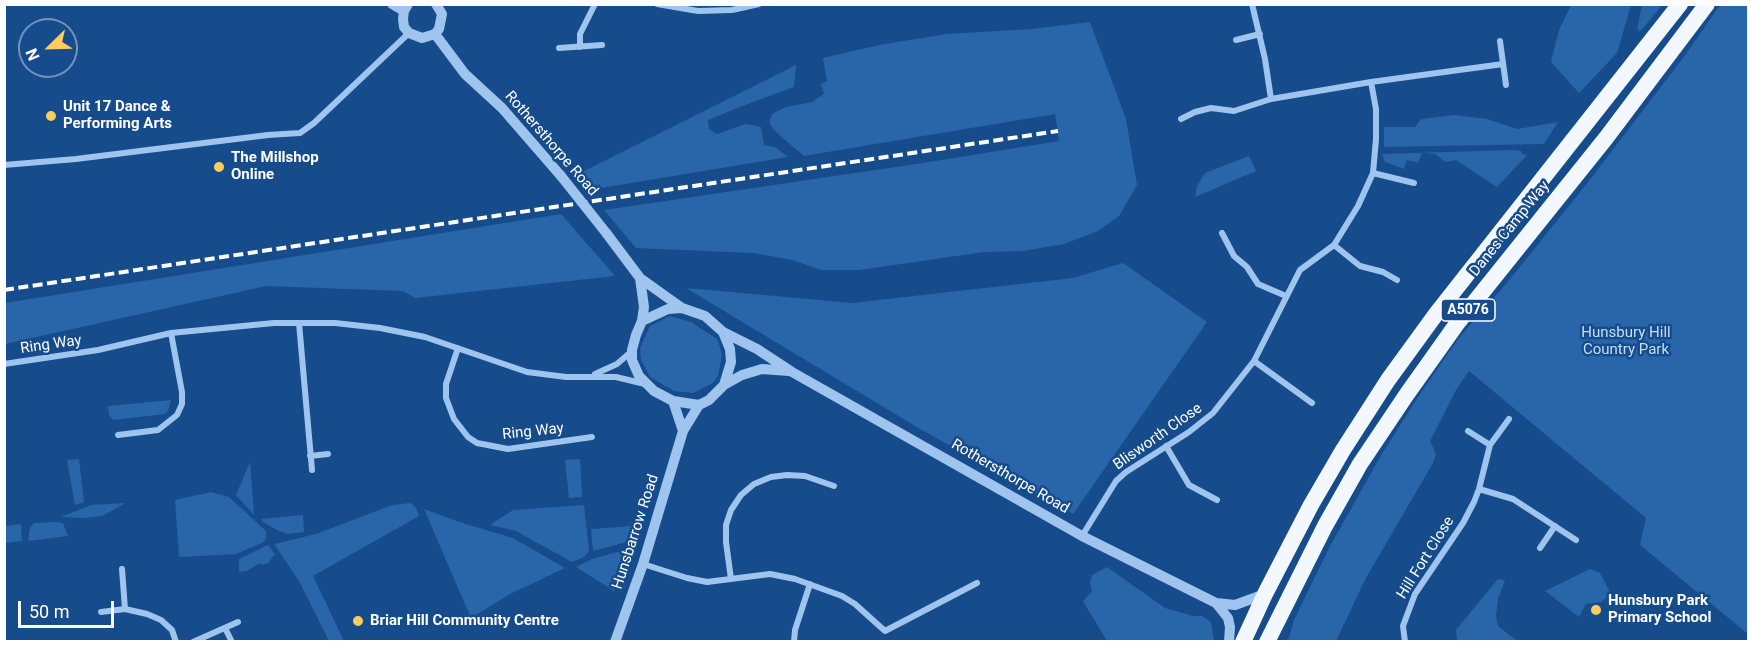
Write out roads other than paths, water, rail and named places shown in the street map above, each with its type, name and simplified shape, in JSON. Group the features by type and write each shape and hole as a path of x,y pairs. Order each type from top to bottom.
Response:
{"highway":[{"name":"Danes Camp Way","path":"1243,642 1311,505 1388,380 1436,314 1680,4"},
{"name":"Danes Camp Way","path":"1267,642 1325,526 1360,464 1407,394 1456,326 1606,138 1707,4"}],"street":[{"path":"392,4 406,8 402,19 404,27 409,33 422,38 435,34 442,22 442,14 436,4"},
{"path":"580,47 580,34 596,4"},
{"path":"657,4 698,10 732,10 759,4"},
{"path":"1252,4 1260,34 1271,99"},
{"path":"4,165 300,133 314,123 409,33"},
{"name":"Rothersthorpe Road","path":"435,34 465,74 502,108 561,176 640,278 682,308 705,316 723,332 757,349 792,372 1082,536 1216,603 1235,605 1265,594"},
{"path":"1236,40 1260,34"},
{"path":"1500,41 1506,85"},
{"path":"559,48 602,45"},
{"path":"1181,119 1211,108 1234,111 1271,99 1371,82 1503,64"},
{"name":"Blisworth Close","path":"1082,536 1116,481 1135,465 1213,413 1254,361 1300,270 1334,245 1358,206 1373,174 1376,108 1371,82"},
{"path":"1373,174 1413,183"},
{"path":"1222,233 1234,256 1247,267 1258,284 1286,296"},
{"path":"1334,245 1360,266 1383,272 1397,279"},
{"path":"640,278 644,307 642,321 632,350 632,360 639,376 646,384 674,401 699,405"},
{"path":"642,321 668,309 682,308"},
{"name":"Ring Way","path":"4,364 98,350 171,333 274,323 335,323 425,336 527,372 566,377 592,375"},
{"path":"299,323 312,470"},
{"path":"723,332 730,349 731,362 724,385"},
{"path":"118,435 158,430 177,415 182,404 182,392 171,333"},
{"name":"Ring Way","path":"458,348 446,384 446,398 460,429 477,443 508,448 592,437"},
{"path":"592,375 617,364 632,350"},
{"path":"1254,361 1312,403"},
{"name":"Rothersthorpe Road","path":"699,405 709,400 724,385 742,375 762,369 792,372"},
{"path":"592,375 616,377 646,384"},
{"path":"674,401 683,431"},
{"name":"Hunsbarrow Road","path":"615,642 643,564 683,431 699,405"},
{"name":"Hill Fort Close","path":"1405,642 1403,626 1414,594 1463,523 1479,489 1490,445 1509,419"},
{"path":"1468,431 1490,445"},
{"path":"1166,446 1189,484 1217,500"},
{"path":"310,456 328,454"},
{"path":"731,579 726,525 731,510 741,495 754,484 771,477 787,475 805,476 834,486"},
{"path":"1479,489 1513,499 1576,540"},
{"path":"1540,548 1555,526"},
{"path":"643,564 706,582 770,574 810,584 842,596 855,604 885,631 977,583"},
{"path":"122,569 125,609"},
{"path":"794,642 810,584"},
{"path":"1216,603 1228,618 1229,642"},
{"path":"101,612 125,609 147,614 161,620 172,630 176,642"},
{"path":"193,642 238,622"},
{"path":"225,628 232,642"}],"railway":[{"path":"4,290 1058,131"}],"place":[{"name":"Unit 17 Dance & Performing Arts","path":"51,116"},
{"name":"The Millshop Online","path":"219,167"},
{"name":"Hunsbury Park Primary School","path":"1596,610"},
{"name":"Briar Hill Community Centre","path":"358,621"}],"park label":[{"name":"Hunsbury Hill Country Park","path":"1626,342"}]}
